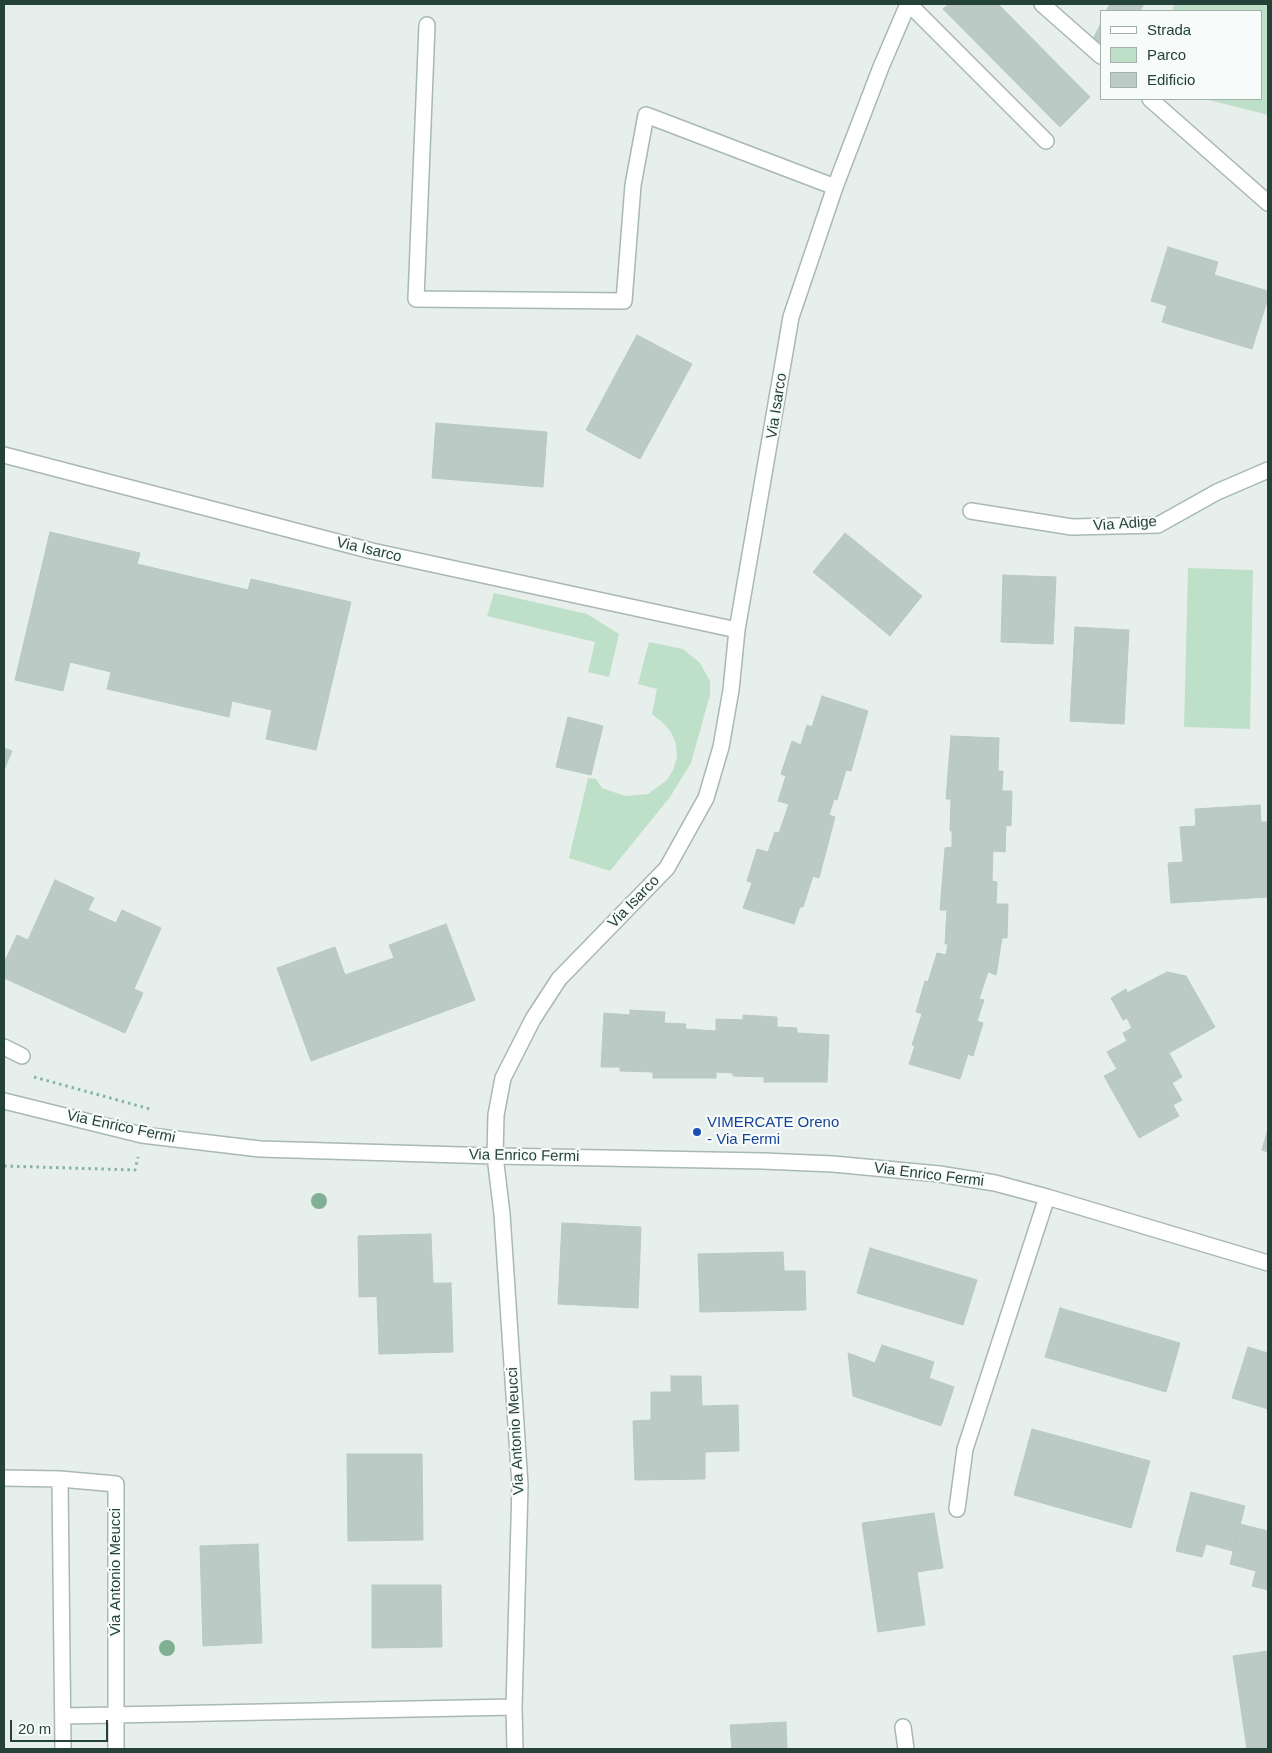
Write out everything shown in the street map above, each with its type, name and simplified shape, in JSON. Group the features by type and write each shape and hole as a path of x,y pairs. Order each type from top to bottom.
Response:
{"street":[{"path":"909,4 1046,141"},
{"name":"Via Isarco","path":"495,1156 496,1115 503,1078 533,1019 559,979 667,868 706,798 721,747 731,690 737,630 791,317 835,187 881,67 909,4"},
{"path":"1042,4 1100,55"},
{"path":"427,24 416,299 624,301 633,185 646,115 835,187"},
{"path":"1151,100 1268,203"},
{"name":"Via Isarco","path":"4,455 372,552 737,630"},
{"name":"Via Adige","path":"971,511 1072,527 1158,525 1217,492 1268,470"},
{"path":"4,1047 22,1056"},
{"name":"Via Enrico Fermi","path":"4,1101 142,1135 260,1148 834,1164 939,1174 995,1184 1047,1197 1268,1263"},
{"name":"Via Antonio Meucci","path":"495,1156 502,1214 520,1485 514,1707 515,1749"},
{"path":"956,1509 965,1449 1047,1197"},
{"name":"Via Antonio Meucci","path":"4,1478 60,1479 116,1484 116,1749"},
{"path":"60,1479 63,1749"},
{"path":"63,1716 514,1707"},
{"path":"903,1727 906,1749"}],"path":[{"path":"4,1166 135,1170"}],"green space":[{"path":"1174,4 1268,4 1268,115 1209,100 1262,100 1262,10 1172,10"},
{"path":"1188,568 1253,570 1250,729 1184,727"},
{"path":"494,593 587,614 619,634 609,677 588,672 595,642 487,616"},
{"path":"649,642 683,649 700,663 710,681 710,695 691,763 670,797 610,871 569,858 588,778 596,779 602,788 625,796 648,794 667,780 673,770 677,757 676,744 671,732 652,714 657,689 638,684"}],"building":[{"path":"949,4 998,4 1090,97 1060,127 943,9"},
{"path":"1110,4 1144,4 1141,10 1107,10"},
{"path":"1100,25 1100,44 1093,39"},
{"path":"1168,247 1218,262 1214,275 1268,291 1268,298 1252,349 1162,322 1167,306 1151,301"},
{"path":"637,335 692,364 640,459 586,430"},
{"path":"436,423 547,432 543,487 432,478"},
{"path":"50,532 140,553 137,564 248,590 251,579 351,602 316,750 266,739 272,710 232,701 229,717 107,689 111,672 70,662 63,691 15,680"},
{"path":"845,533 922,596 890,636 813,572"},
{"path":"1003,575 1056,577 1053,644 1001,642"},
{"path":"1075,627 1129,630 1124,724 1070,721"},
{"path":"822,696 868,711 851,771 846,770 837,800 834,799 829,815 835,817 819,878 813,876 803,907 800,907 794,924 743,908 752,883 747,881 757,849 768,852 775,832 779,833 789,804 778,801 786,776 781,774 792,741 801,745 807,725 812,727"},
{"path":"568,717 603,726 591,775 556,767"},
{"path":"951,736 999,738 998,771 1003,771 1002,791 1012,791 1011,826 1006,825 1005,852 993,851 992,881 997,882 996,904 1008,904 1007,938 1002,938 996,975 988,972 979,999 984,1000 977,1021 983,1023 973,1056 968,1054 960,1079 909,1064 915,1046 912,1045 922,1014 916,1012 925,981 928,982 937,953 946,955 948,944 945,944 947,910 940,910 945,848 952,847 952,831 950,831 951,799 946,799"},
{"path":"4,748 12,751 4,770"},
{"path":"1260,805 1261,822 1268,822 1268,897 1171,903 1168,863 1183,862 1180,827 1196,826 1195,809"},
{"path":"55,880 94,898 88,910 116,923 122,910 161,928 134,989 143,993 125,1033 4,978 4,963 17,935 28,940"},
{"path":"446,924 475,1000 311,1061 277,968 335,947 345,975 394,958 389,945"},
{"path":"1167,972 1186,976 1215,1027 1169,1053 1182,1077 1172,1083 1182,1100 1173,1105 1179,1116 1139,1138 1104,1076 1117,1069 1107,1052 1127,1041 1123,1033 1132,1028 1127,1018 1123,1020 1111,998 1126,989 1127,993"},
{"path":"630,1010 665,1012 664,1023 686,1024 685,1029 716,1031 716,1019 743,1020 743,1015 777,1017 777,1027 797,1028 797,1033 829,1035 827,1082 764,1082 764,1077 733,1076 733,1073 716,1072 716,1078 653,1078 653,1072 620,1071 620,1067 601,1067 604,1013 630,1015"},
{"path":"1268,1129 1268,1152 1262,1150"},
{"path":"562,1223 641,1227 638,1308 558,1304"},
{"path":"431,1234 433,1283 386,1284 386,1296 359,1297 358,1236"},
{"path":"870,1248 977,1280 963,1325 857,1293"},
{"path":"783,1252 784,1271 805,1271 806,1310 700,1312 698,1254"},
{"path":"451,1283 453,1352 379,1354 377,1296 386,1296 386,1284"},
{"path":"1060,1308 1180,1343 1166,1392 1045,1357"},
{"path":"882,1345 934,1362 929,1378 954,1387 941,1426 853,1396 848,1353 875,1363"},
{"path":"1248,1347 1268,1353 1268,1409 1232,1398"},
{"path":"671,1376 701,1376 702,1406 738,1405 739,1451 705,1452 705,1479 635,1480 633,1421 651,1420 651,1392 671,1392"},
{"path":"1032,1429 1150,1461 1131,1528 1014,1495"},
{"path":"347,1454 422,1454 423,1540 348,1541"},
{"path":"1191,1492 1245,1506 1233,1551 1206,1544 1202,1557 1176,1551"},
{"path":"934,1513 943,1568 917,1572 925,1625 878,1632 862,1523"},
{"path":"1240,1524 1268,1531 1268,1590 1252,1586 1256,1571 1230,1564"},
{"path":"258,1544 262,1643 203,1646 200,1546"},
{"path":"372,1585 441,1585 442,1647 372,1648"},
{"path":"1268,1651 1268,1749 1247,1749 1233,1656"},
{"path":"786,1722 787,1749 732,1749 730,1725"}],"place":[{"name":"VIMERCATE Oreno - Via Fermi","path":"697,1132"}]}
